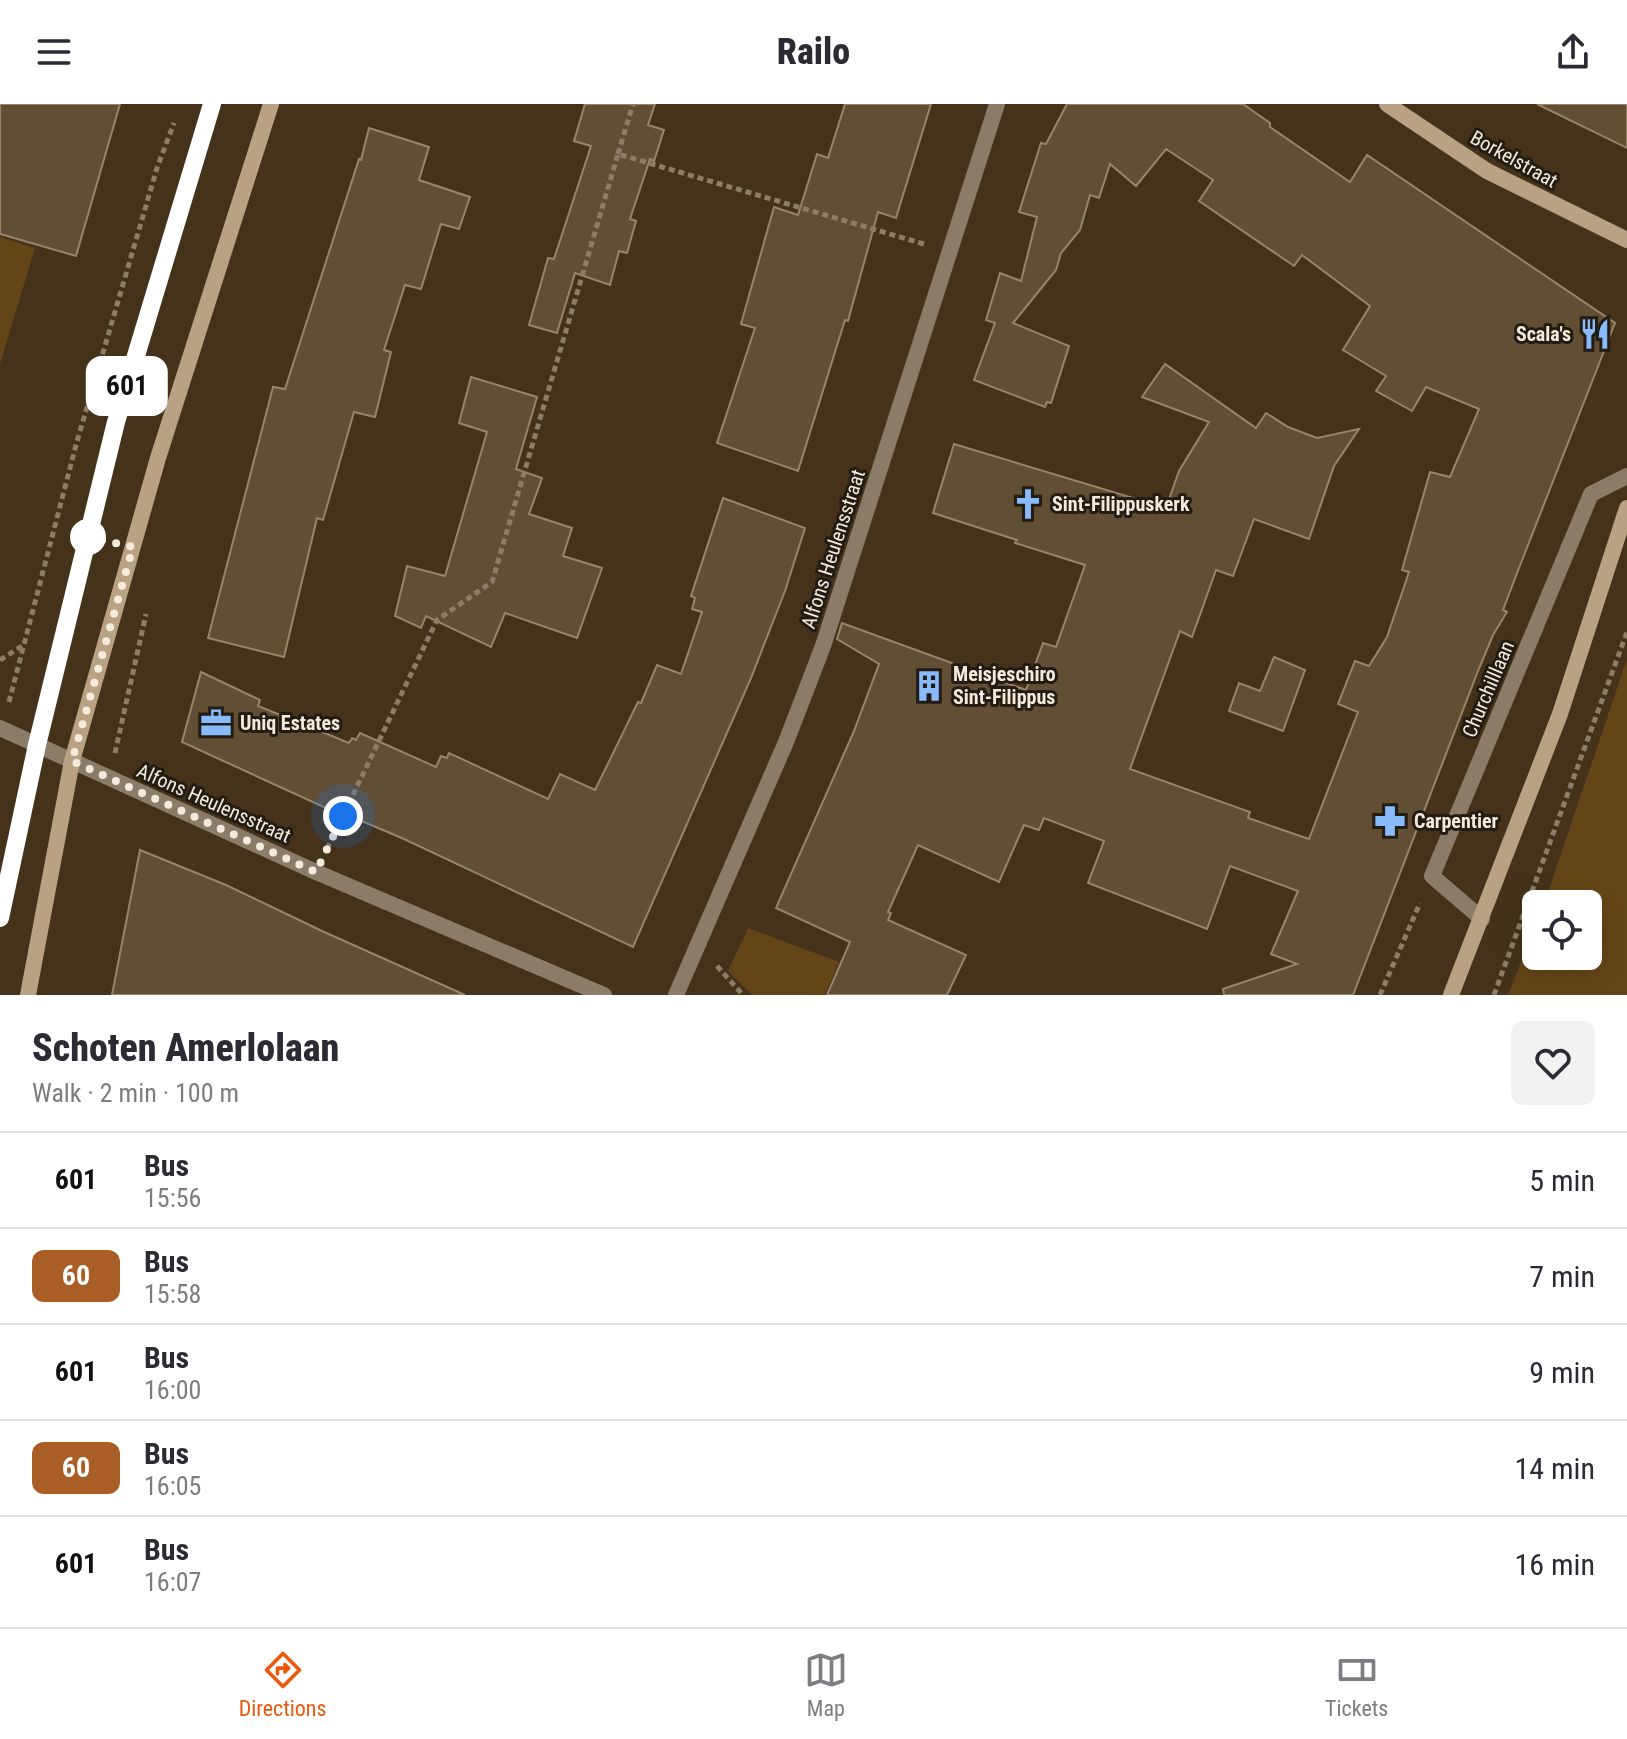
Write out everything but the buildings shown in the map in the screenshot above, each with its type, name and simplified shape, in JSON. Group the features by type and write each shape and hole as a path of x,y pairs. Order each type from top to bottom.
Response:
{"main road":[{"path":"0,918 37,745 116,422 212,104"},
{"path":"28,995 72,761 158,458 271,104"},
{"name":"Borkelstraat","path":"1387,104 1487,171 1627,240"},
{"path":"1451,995 1560,714 1627,508"}],"street":[{"name":"Alfons Heulensstraat","path":"676,995 786,742 823,646 997,104"},
{"name":"Churchilllaan","path":"1432,876 1591,494 1627,476"},
{"name":"Alfons Heulensstraat","path":"0,728 316,872 604,995"},
{"path":"1432,876 1482,919"}],"path":[{"path":"316,872 437,620 492,582 633,104"},
{"path":"618,154 951,251"},
{"path":"110,778 147,608"},
{"path":"1494,995 1627,632"},
{"path":"0,660 23,645"},
{"path":"1380,995 1432,876"},
{"path":"698,946 743,995"}],"shaded area":[{"path":"0,237 35,248 0,364"},
{"path":"1627,659 1627,995 1508,995 1522,960 1522,970 1602,970 1602,890 1549,890"},
{"path":"748,928 839,962 825,995 752,995 728,971"}],"bus line":[{"name":"601","path":"0,918 37,745 116,422 212,104"}],"place":[{"name":"Scala's","path":"1595,334"},
{"name":"Sint-Filippuskerk","path":"1028,504"},
{"name":"Meisjeschiro Sint-Filippus","path":"929,686"},
{"name":"Uniq Estates","path":"216,723"},
{"name":"Carpentier","path":"1390,821"}],"route":[{"path":"88,537 133,547 72,761 316,872 343,816"}]}
